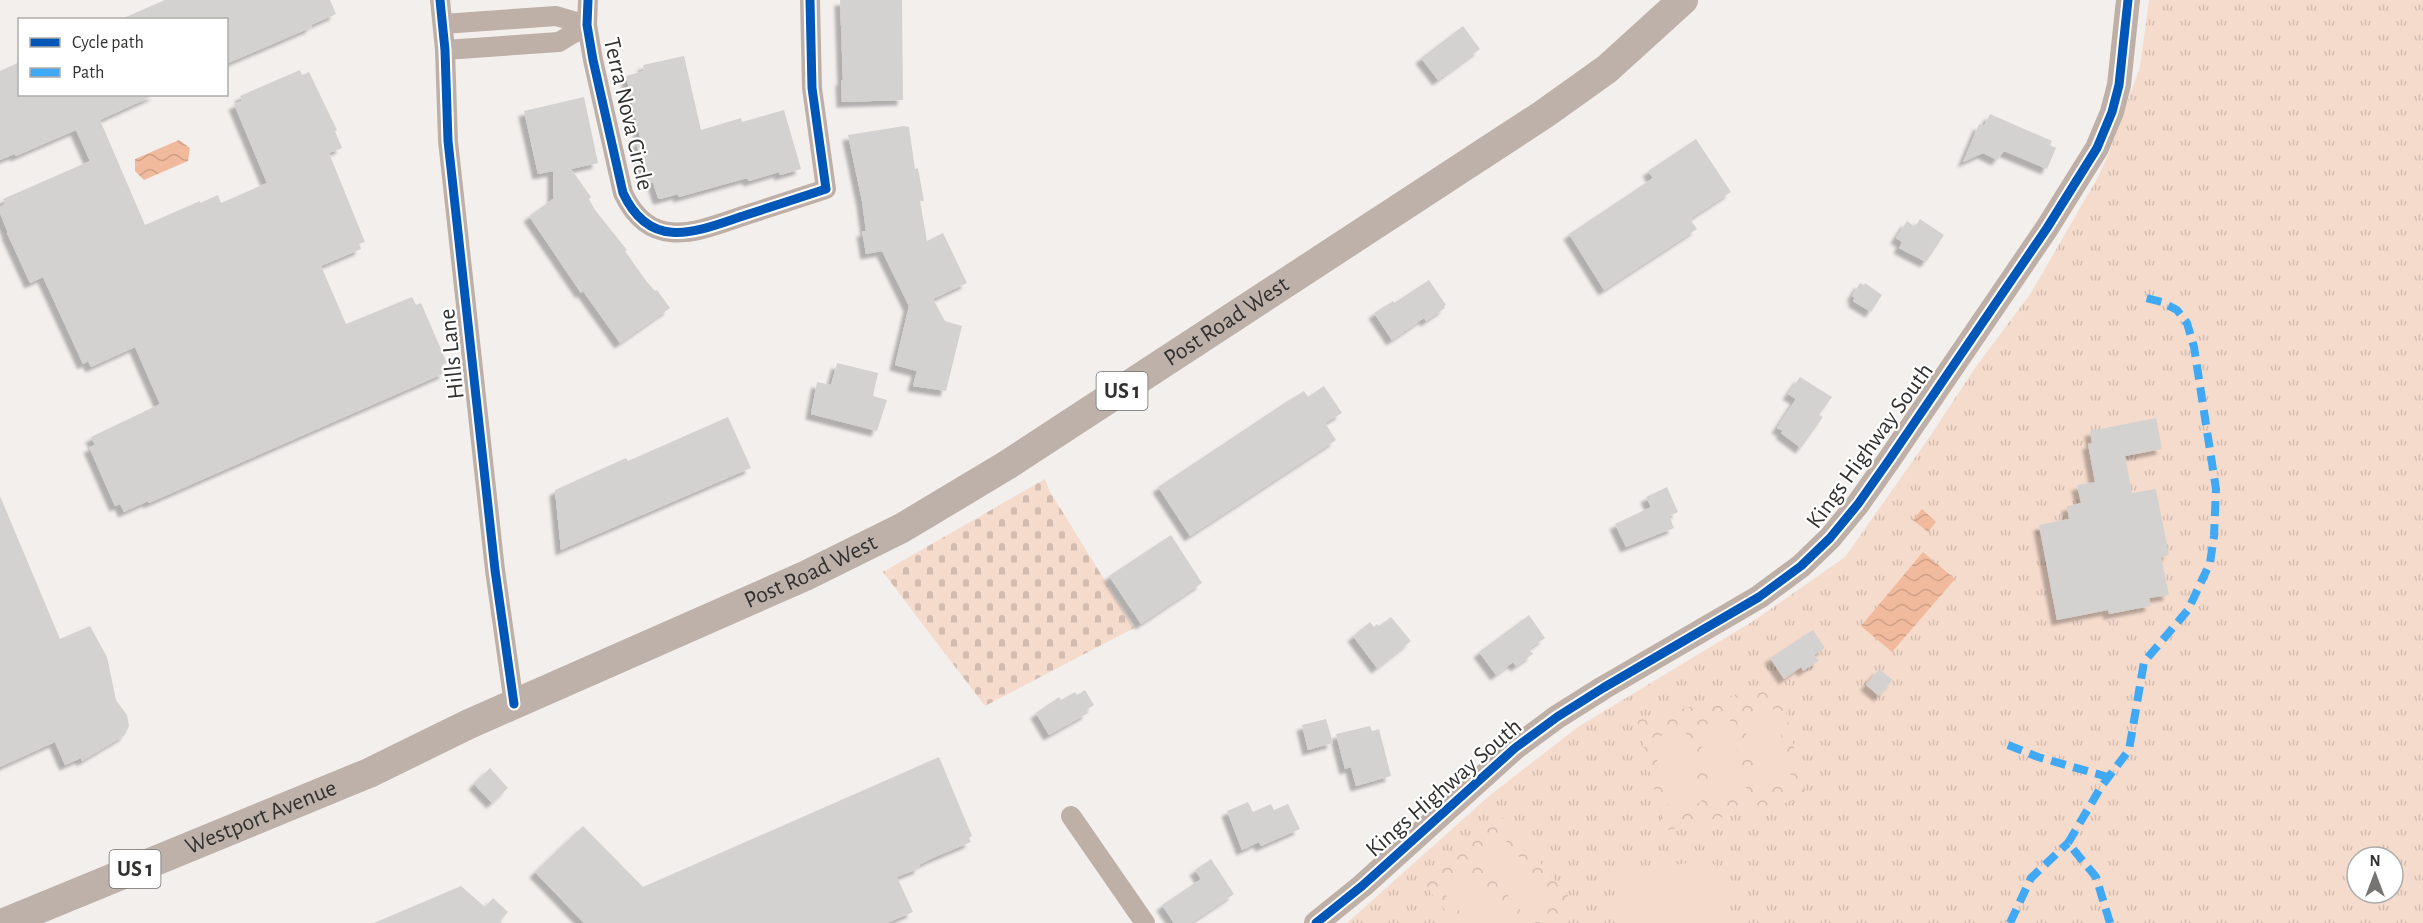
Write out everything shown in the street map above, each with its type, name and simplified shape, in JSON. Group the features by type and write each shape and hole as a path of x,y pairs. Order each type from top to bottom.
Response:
{"main road":[{"name":"Post Road West","path":"514,704 840,560 966,491 1576,92 1644,37 1683,0"},
{"name":"Westport Avenue","path":"4,923 369,773 514,704"}],"street":[{"name":"Hills Lane","path":"440,0 446,50 450,161 494,558 514,704"},
{"name":"Terra Nova Circle","path":"588,0 587,25 617,172 627,202 640,218 650,225 662,230 688,233 826,189 812,88 810,0"},
{"name":"Kings Highway South","path":"1316,923 1362,886 1515,748 1557,717 1603,688 1759,597 1801,566 1830,538 1862,498 2028,257 2065,202 2097,148 2107,126 2119,85 2128,0"},
{"name":"Terra Nova Circle","path":"443,24 556,16 587,25"},
{"name":"Terra Nova Circle","path":"446,50 559,42 587,25"},
{"path":"1071,816 1144,923"}],"green space":[{"path":"2149,0 2423,0 2423,923 1347,923 1489,796 1578,727 1755,620 1845,557 1975,368 2031,293 2098,177 2140,67"},
{"path":"1045,479 1049,490 1134,628 985,706 883,572"},
{"path":"1780,686 1806,798 1664,831 1637,719"},
{"path":"1775,709 1792,781 1759,789 1742,717"},
{"path":"1730,720 1747,791 1714,799 1697,727"},
{"path":"1685,730 1702,802 1669,810 1652,738"},
{"path":"1501,816 1574,903 1550,923 1456,923 1422,882"},
{"path":"1504,839 1552,895 1526,917 1479,861"},
{"path":"1708,860 1722,871 1726,923 1621,923 1617,883 1626,872"},
{"path":"1468,869 1514,923 1470,923 1442,891"}],"water":[{"path":"179,140 190,148 188,161 144,180 135,171 135,159"},
{"path":"1922,509 1936,522 1928,532 1913,520"},
{"path":"1923,552 1955,579 1892,652 1861,626"}],"building":[{"path":"165,0 330,0 336,14 311,25 312,27 228,63 228,18 124,18"},
{"path":"840,0 902,0 903,100 842,102"},
{"path":"1463,26 1480,49 1438,80 1421,58"},
{"path":"684,56 701,130 741,118 742,122 784,110 801,169 780,175 779,172 749,181 747,178 679,197 678,194 658,198 653,182 647,183 636,142 641,141 626,76 644,71 643,65"},
{"path":"18,63 18,96 153,96 100,120 145,225 200,201 200,203 218,195 221,203 267,183 234,104 242,101 240,96 300,70 302,75 309,72 337,130 335,131 342,148 329,153 365,242 359,244 361,249 321,266 346,324 412,297 416,305 421,303 447,363 442,365 445,373 149,503 148,501 124,512 120,504 115,506 89,447 95,445 91,437 160,404 135,347 91,367 88,361 83,364 43,277 30,283 0,213 0,207 5,204 3,199 90,161 76,130 16,156 15,154 0,160 0,71"},
{"path":"584,97 598,163 571,169 591,197 589,199 595,210 627,250 625,251 647,282 655,291 657,290 670,308 620,343 583,291 581,293 529,216 553,199 553,171 538,174 524,111"},
{"path":"1990,114 2052,141 2050,145 2056,148 2047,169 2004,151 1997,160 1983,153 1963,162 1979,124 1984,126"},
{"path":"909,127 915,169 918,168 924,201 920,201 927,241 943,233 967,283 933,299 945,321 962,326 946,391 913,386 917,371 895,365 909,306 882,251 866,254 862,231 866,231 862,201 848,135"},
{"path":"1696,139 1731,192 1690,219 1697,229 1604,290 1569,234 1653,178 1648,171"},
{"path":"1920,219 1944,235 1926,262 1899,248 1902,242 1896,238 1907,221 1915,227"},
{"path":"1429,280 1446,305 1445,308 1426,321 1424,318 1392,340 1374,313"},
{"path":"1860,283 1864,285 1865,283 1882,295 1871,312 1853,301 1855,298 1852,296"},
{"path":"837,363 878,373 873,396 887,400 877,431 811,414 817,382 831,385"},
{"path":"1800,377 1832,397 1819,415 1823,417 1801,448 1777,428 1796,399 1788,394"},
{"path":"1324,386 1342,413 1325,423 1336,440 1190,536 1158,487 1304,391 1308,397"},
{"path":"728,417 751,468 561,550 555,490 626,458 628,461"},
{"path":"2156,418 2162,449 2125,456 2132,493 2156,489 2169,555 2161,557 2169,595 2149,598 2151,606 2109,614 2108,610 2057,620 2039,525 2069,519 2067,506 2081,503 2077,485 2095,482 2088,444 2092,443 2090,431"},
{"path":"1667,487 1678,512 1669,516 1674,528 1626,547 1615,524 1651,507 1646,497"},
{"path":"0,496 60,639 90,626 107,657 116,700 127,715 129,726 125,735 82,761 81,758 65,765 55,742 0,767"},
{"path":"1171,535 1202,583 1141,624 1109,576"},
{"path":"1529,615 1545,638 1529,649 1533,654 1516,666 1513,662 1496,675 1479,652"},
{"path":"1391,617 1411,641 1377,668 1353,636 1370,622 1374,627 1377,624 1379,626"},
{"path":"1813,630 1825,648 1814,655 1819,661 1803,671 1801,667 1784,679 1770,658"},
{"path":"1879,669 1893,680 1879,696 1866,685"},
{"path":"1085,690 1094,705 1086,710 1088,713 1049,735 1036,713 1059,697 1061,700 1075,692 1077,695"},
{"path":"1326,719 1333,743 1308,750 1302,725"},
{"path":"1370,726 1372,731 1379,729 1391,776 1356,786 1351,767 1345,769 1336,734"},
{"path":"939,757 972,836 969,838 971,842 897,877 913,912 887,923 584,923 535,872 583,826 643,887"},
{"path":"490,768 508,788 492,803 474,784"},
{"path":"1248,802 1253,812 1271,804 1274,810 1288,804 1300,829 1261,846 1259,842 1242,850 1227,811"},
{"path":"1211,859 1234,894 1191,923 1174,923 1162,905 1201,879 1195,870"},
{"path":"461,886 485,907 493,898 508,912 500,921 502,923 374,923"}],"marked path":[{"path":"2110,923 2096,877 2068,843 2101,787 2129,750 2144,662 2188,610 2210,563 2214,536 2216,489 2194,347 2187,323 2177,310 2162,302 2146,298"},
{"path":"2008,745 2038,757 2108,777"},
{"path":"2010,923 2031,878 2068,843"}],"cycle path":[{"path":"440,0 445,50 448,141 495,570 514,704"},
{"path":"588,0 587,25 593,60 623,193 634,212 647,224 662,231 677,232 710,227 826,189 812,88 810,0"},
{"path":"1316,923 1362,886 1515,748 1557,717 1603,688 1759,597 1801,566 1830,538 1858,504 1889,460 2047,228 2097,148 2112,112 2119,85 2128,0"}]}
